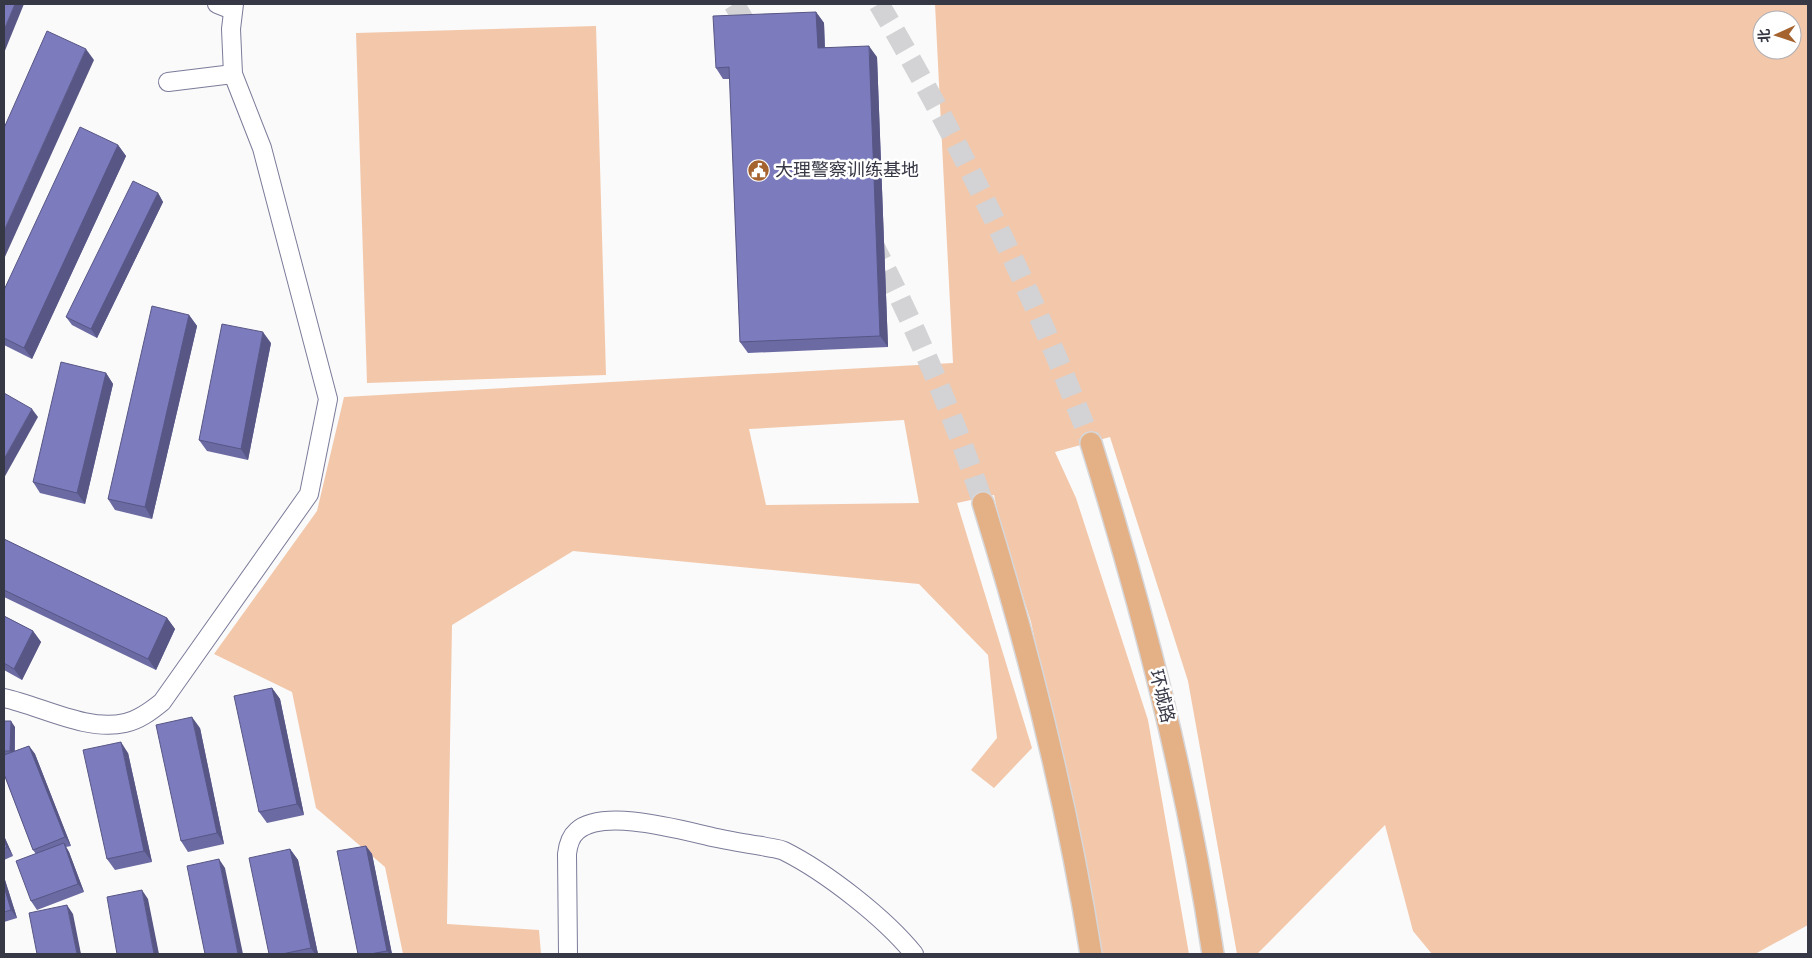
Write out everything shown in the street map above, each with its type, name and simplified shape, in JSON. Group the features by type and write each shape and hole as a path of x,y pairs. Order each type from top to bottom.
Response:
{"main road":[{"name":"环城路","path":"1091,443 1131,577 1167,715 1196,854 1212,954"},
{"path":"983,503 1020,626 1050,742 1076,867 1091,954"}],"street":[{"path":"4,698 101,725 127,723 150,712 162,702 310,494 328,399 262,148 233,74 228,6"},
{"path":"168,82 233,74"},
{"path":"568,954 567,854 570,839 579,829 586,826 604,821 619,820 653,824 782,850 821,873 869,910 904,941 914,954"}],"shaded area":[{"path":"935,4 1808,4 1808,925 1755,954 1432,954 1413,931 1385,825 1257,954 1237,954 1188,681 1110,437 1055,452 1076,498 1148,720 1189,954 1096,954 1089,896 1031,622 1000,524 994,495 957,503 1032,748 994,788 971,770 997,738 988,655 919,584 573,551 452,625 447,924 539,930 541,954 403,954 385,867 316,808 292,692 214,654 317,511 344,397 953,363","holes":["904,420 919,503 766,505 749,429"]},
{"path":"596,26 606,375 367,383 356,33"}],"building":[{"path":"4,4 15,4 4,30"},
{"path":"816,12 818,48 869,46 880,336 740,342 729,67 716,68 713,16"},
{"path":"47,31 86,49 4,231 4,128"},
{"path":"80,127 118,145 24,348 4,338 4,290"},
{"path":"133,181 158,193 91,329 66,317"},
{"path":"152,306 189,315 145,507 108,499"},
{"path":"222,324 263,332 241,449 199,440"},
{"path":"61,362 106,373 77,493 33,482"},
{"path":"4,393 32,409 4,459"},
{"path":"4,539 167,618 148,659 4,590"},
{"path":"4,616 33,631 14,669 4,663"},
{"path":"272,688 297,804 259,812 234,696"},
{"path":"192,717 217,833 181,841 156,725"},
{"path":"4,721 11,721 10,751 4,751"},
{"path":"121,742 144,851 107,859 83,750"},
{"path":"29,746 65,837 33,850 4,774 4,755"},
{"path":"64,843 78,884 31,901 16,861"},
{"path":"366,846 387,951 358,954 337,851"},
{"path":"290,849 311,948 282,954 269,954 249,858"},
{"path":"219,859 238,954 205,954 187,866"},
{"path":"4,886 11,910 4,912"},
{"path":"142,890 154,954 117,954 107,897"},
{"path":"67,905 77,954 37,954 29,913"}],"tunnel":[{"path":"734,4 756,40"},
{"path":"879,4 939,110 994,219 1045,330 1091,443"},
{"path":"872,242 932,370 959,436 983,503"}],"place":[{"name":"大理警察训练基地","path":"759,170"}]}
